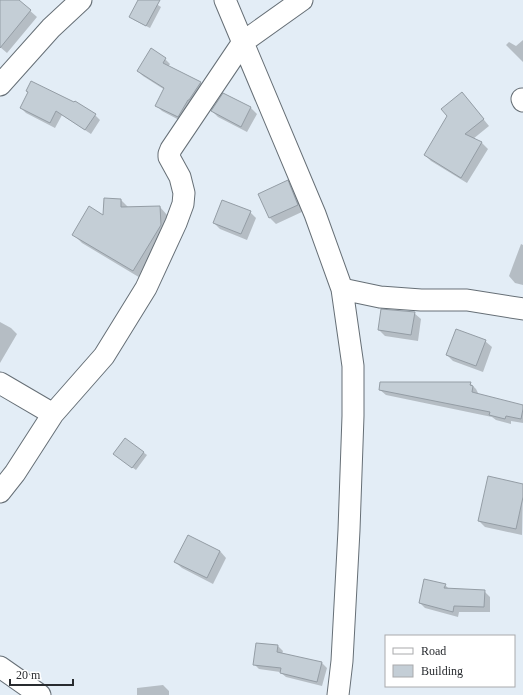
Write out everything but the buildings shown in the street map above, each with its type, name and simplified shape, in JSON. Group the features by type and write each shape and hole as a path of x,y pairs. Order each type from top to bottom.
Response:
{"street":[{"path":"0,85 51,28 81,0"},
{"path":"225,0 315,214 342,289 353,366 353,416 350,514 342,661 338,695"},
{"path":"0,492 15,473 53,414 104,356 146,288 176,223 183,204 184,193 182,182 169,157 171,149 243,42 302,0"},
{"path":"342,289 380,297 421,300 467,300 523,309"},
{"path":"0,382 53,414"},
{"path":"0,667 40,695"}]}
